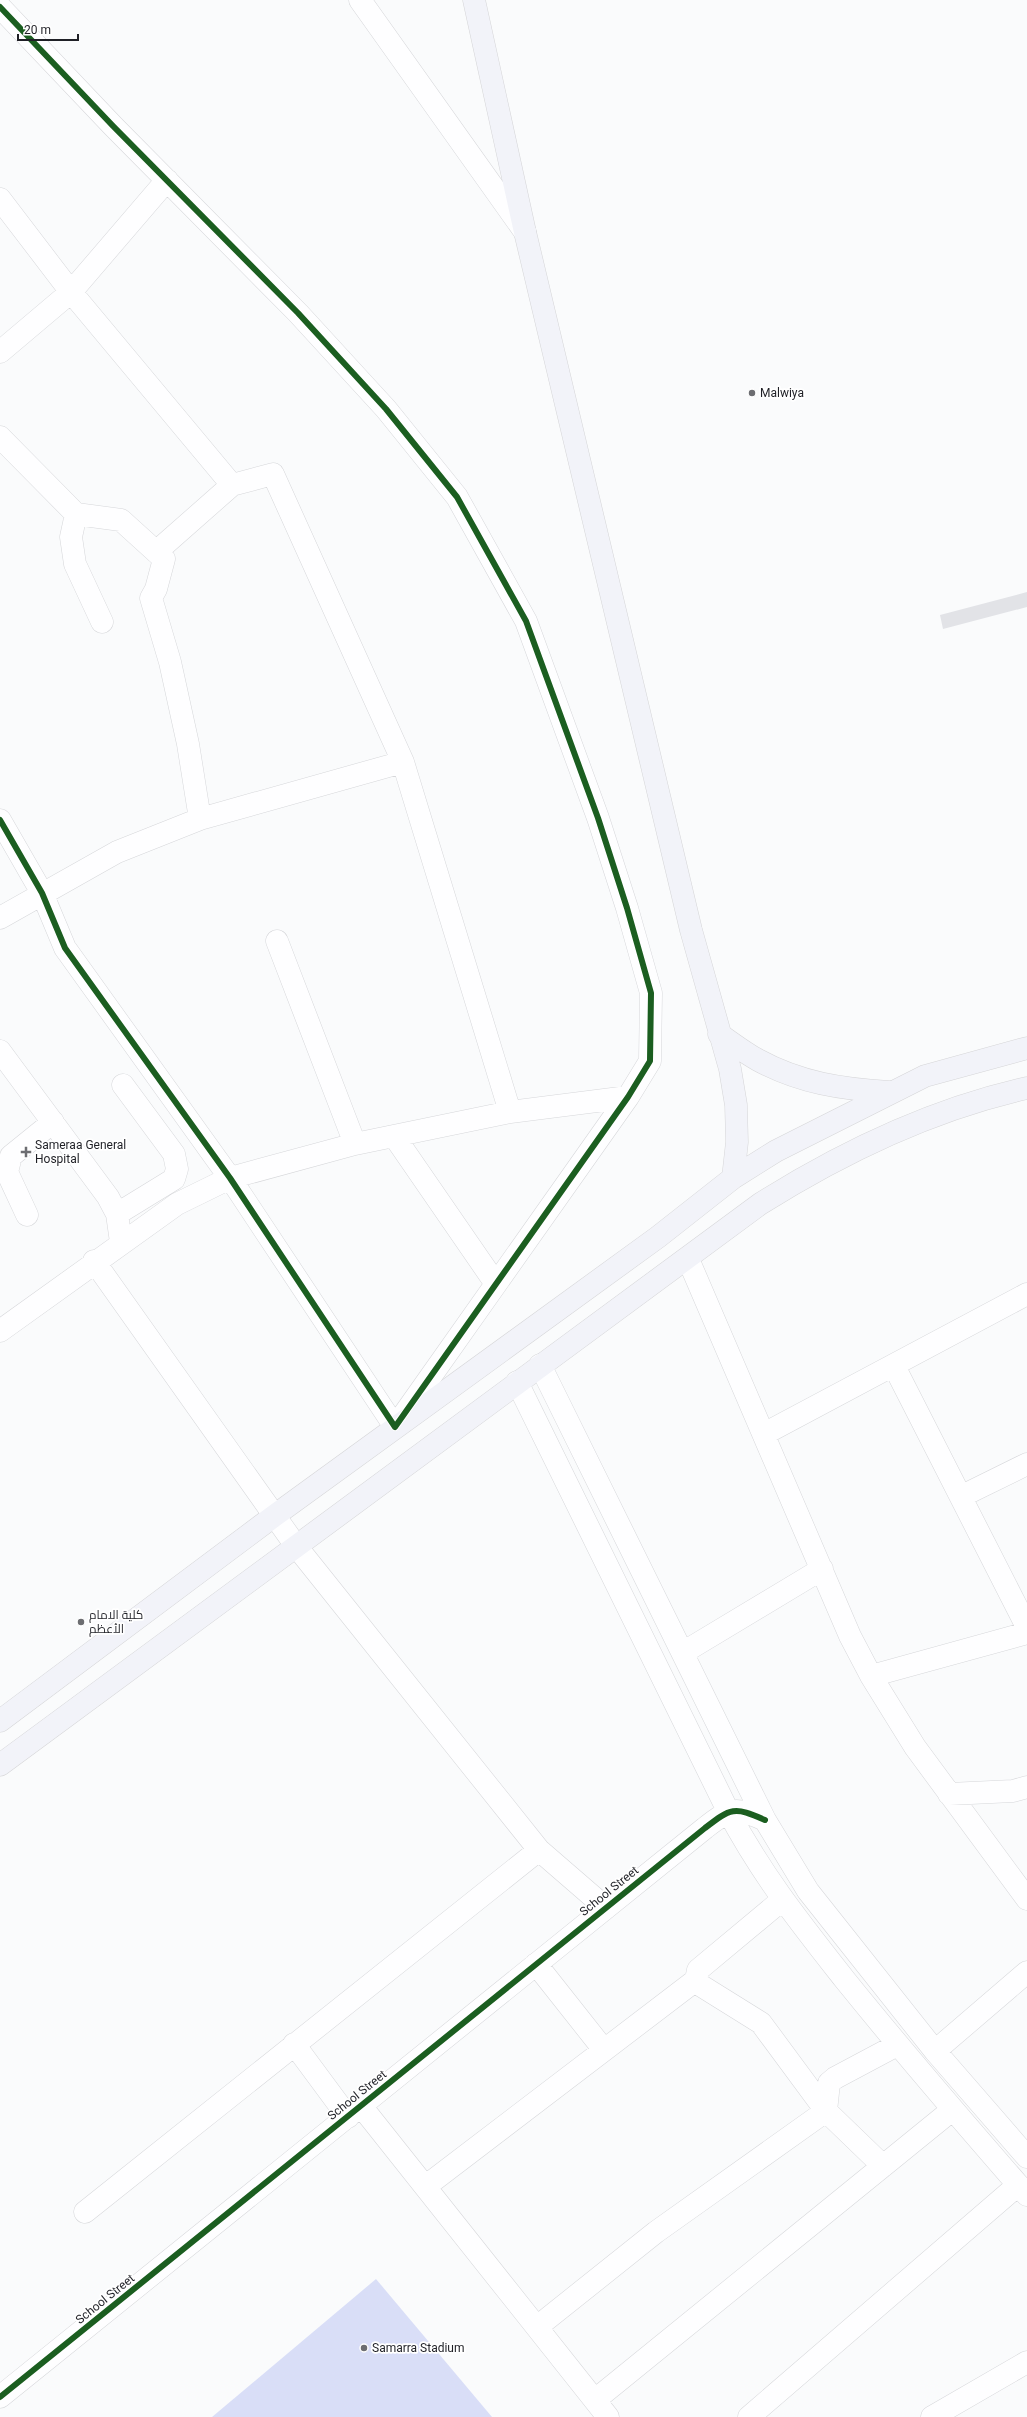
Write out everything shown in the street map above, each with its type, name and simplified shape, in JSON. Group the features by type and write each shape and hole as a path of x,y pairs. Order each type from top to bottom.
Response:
{"main road":[{"path":"474,0 525,232 691,930 730,1069 736,1105 737,1142 733,1178"},
{"path":"719,1034 758,1060 800,1078 844,1089 890,1092"},
{"path":"0,1721 274,1516 658,1237 733,1178 776,1151 890,1092 948,1068 1027,1048"},
{"path":"0,1765 540,1365 688,1259 760,1204 799,1179 896,1132 994,1095 1027,1088"}],"street":[{"path":"360,0 525,232"},
{"path":"0,7 298,313 386,409 457,497 526,621 598,818 627,908 651,994 650,1061 628,1097 395,1427 230,1178 65,948 42,892 0,820"},
{"path":"0,352 71,292 167,180"},
{"path":"0,199 71,292 232,485"},
{"path":"0,437 76,514 121,520 164,559 156,589 151,598 170,662 188,744 200,819"},
{"path":"156,552 232,485 273,474 403,762 510,1112"},
{"path":"76,514 71,537 75,564 102,622"},
{"path":"0,918 42,892 117,852 200,819 403,762"},
{"path":"277,941 355,1144"},
{"path":"0,1051 108,1197 116,1214 122,1242"},
{"path":"116,1214 174,1179 178,1169 174,1154 122,1085"},
{"path":"0,1331 94,1261 177,1204 230,1178 355,1144 510,1112 628,1097"},
{"path":"27,1215 8,1172 11,1156 53,1122"},
{"path":"394,1136 496,1284"},
{"path":"688,1259 850,1636 871,1676 915,1747 1027,1899"},
{"path":"94,1261 296,1546 539,1850 606,1908"},
{"path":"764,1434 1027,1294"},
{"path":"540,1365 684,1652 765,1820 808,1891 936,2051 1027,2156"},
{"path":"894,1366 962,1496 1027,1627"},
{"path":"517,1382 728,1811 782,1900 898,2046 1023,2190 749,2417"},
{"path":"962,1496 1027,1464"},
{"path":"684,1652 822,1569"},
{"path":"871,1676 1027,1633"},
{"path":"949,1794 1013,1791 1027,1787"},
{"path":"728,1811 741,1811 765,1820"},
{"name":"School Street","path":"0,2397 536,1964 728,1811"},
{"path":"85,2212 539,1850"},
{"path":"426,2186 696,1980 698,1970 782,1900"},
{"path":"536,1964 604,2050"},
{"path":"936,2051 1027,1972"},
{"path":"696,1980 700,1985 761,2023 826,2111 883,2166"},
{"path":"294,2044 354,2111 426,2186 602,2409 883,2166 952,2110"},
{"path":"537,2327 656,2232 826,2111 829,2083 835,2078 898,2046"},
{"path":"932,2417 1027,2362"}],"shaded area":[{"name":"Samarra Stadium","path":"376,2279 492,2417 212,2417"}],"building":[{"path":"1027,592 1027,607 943,629 940,615"}],"cycle path":[{"path":"0,7 113,126 298,313 386,409 457,497 526,621 598,818 627,908 651,993 650,1061 628,1097 395,1427 230,1178 65,948 42,893 0,820"},
{"path":"0,2397 714,1821 733,1811 739,1811 765,1820"}],"place":[{"name":"Malwiya","path":"752,393"},
{"name":"Sameraa General Hospital","path":"26,1152"},
{"name":"كلية الامام الأعظم","path":"81,1622"},
{"name":"Samarra Stadium","path":"364,2348"}]}
